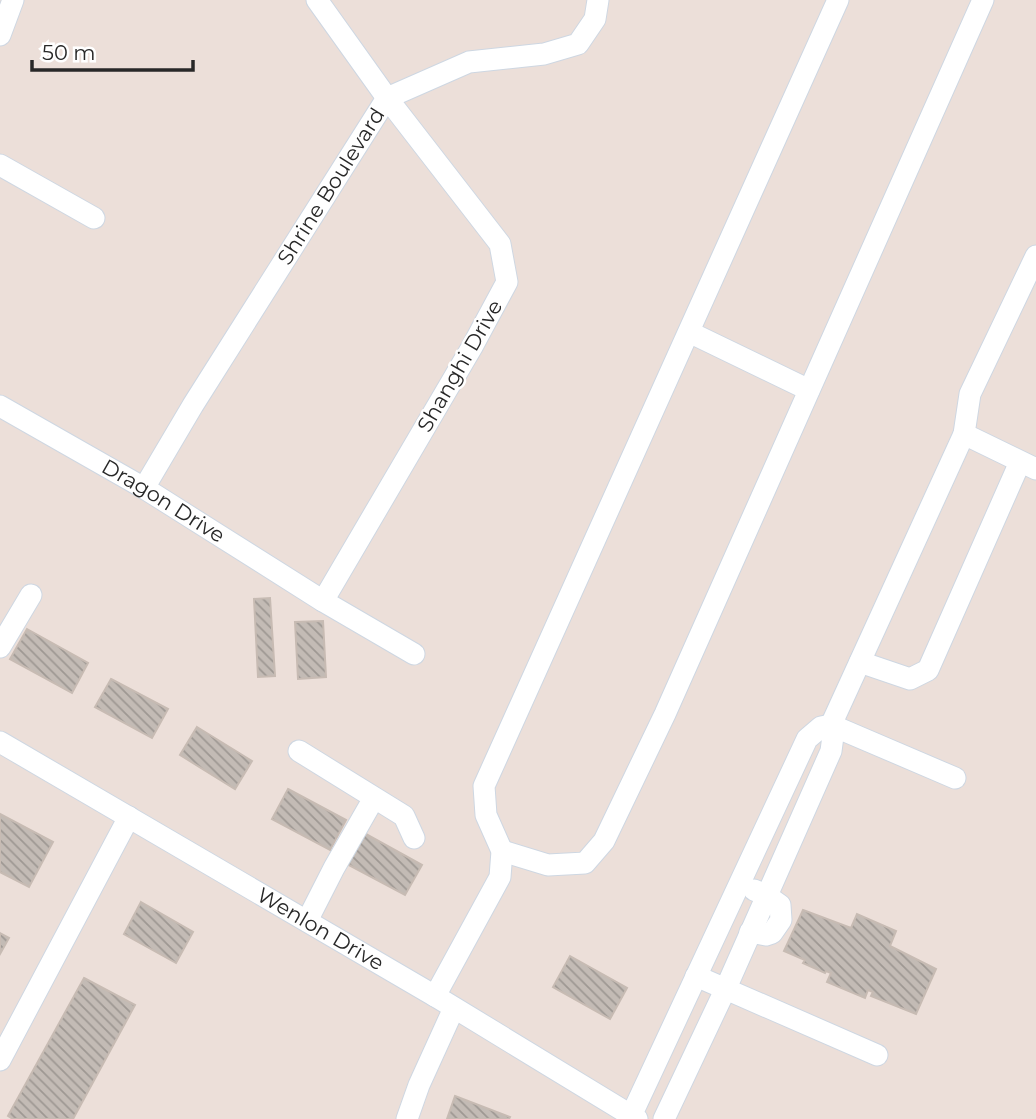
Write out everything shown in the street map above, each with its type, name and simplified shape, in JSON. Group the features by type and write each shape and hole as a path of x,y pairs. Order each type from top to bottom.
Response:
{"street":[{"path":"0,35 13,0"},
{"name":"Shanghi Drive","path":"317,0 387,98 500,244 507,282 472,347 323,601"},
{"name":"Shrine Boulevard","path":"144,488 193,405 387,98 469,62 544,54 578,44 595,19 598,0"},
{"path":"435,996 500,877 502,851 486,815 484,786 838,0"},
{"path":"502,851 548,865 585,863 604,841 665,714 983,0"},
{"path":"0,165 94,218"},
{"path":"664,1119 726,988 831,751 831,725 964,434 970,394 1036,256"},
{"path":"689,332 809,390"},
{"name":"Dragon Drive","path":"0,406 144,488 323,601 414,654"},
{"path":"860,662 910,679 928,670 1028,466 964,434"},
{"path":"0,647 31,595"},
{"path":"634,1117 696,975 807,739 821,727 831,725 955,778"},
{"name":"Wenlon Drive","path":"0,742 435,996 634,1117"},
{"path":"299,751 404,817 414,838"},
{"path":"307,921 374,797"},
{"path":"1,1055 129,817"},
{"path":"740,884 766,895"},
{"path":"696,975 877,1055"},
{"path":"407,1119 419,1085 454,1008"}],"building":[{"path":"270,598 275,676 258,677 254,599"},
{"path":"323,621 326,677 298,679 295,622"},
{"path":"27,629 88,663 72,693 10,659"},
{"path":"111,679 168,709 152,738 95,707"},
{"path":"197,727 252,761 235,789 180,755"},
{"path":"288,789 346,820 330,850 272,819"},
{"path":"0,814 53,842 29,887 0,872"},
{"path":"364,833 422,865 405,895 347,864"},
{"path":"141,902 193,932 176,963 124,934"},
{"path":"803,910 851,928 857,914 896,931 890,946 936,969 916,1014 871,996 873,992 868,990 865,998 827,982 831,973 803,963 805,960 784,951"},
{"path":"0,933 9,938 0,954"},
{"path":"570,956 627,988 610,1019 553,987"},
{"path":"84,978 135,1005 73,1119 13,1119 8,1116"},
{"path":"455,1096 510,1117 447,1119"}]}
